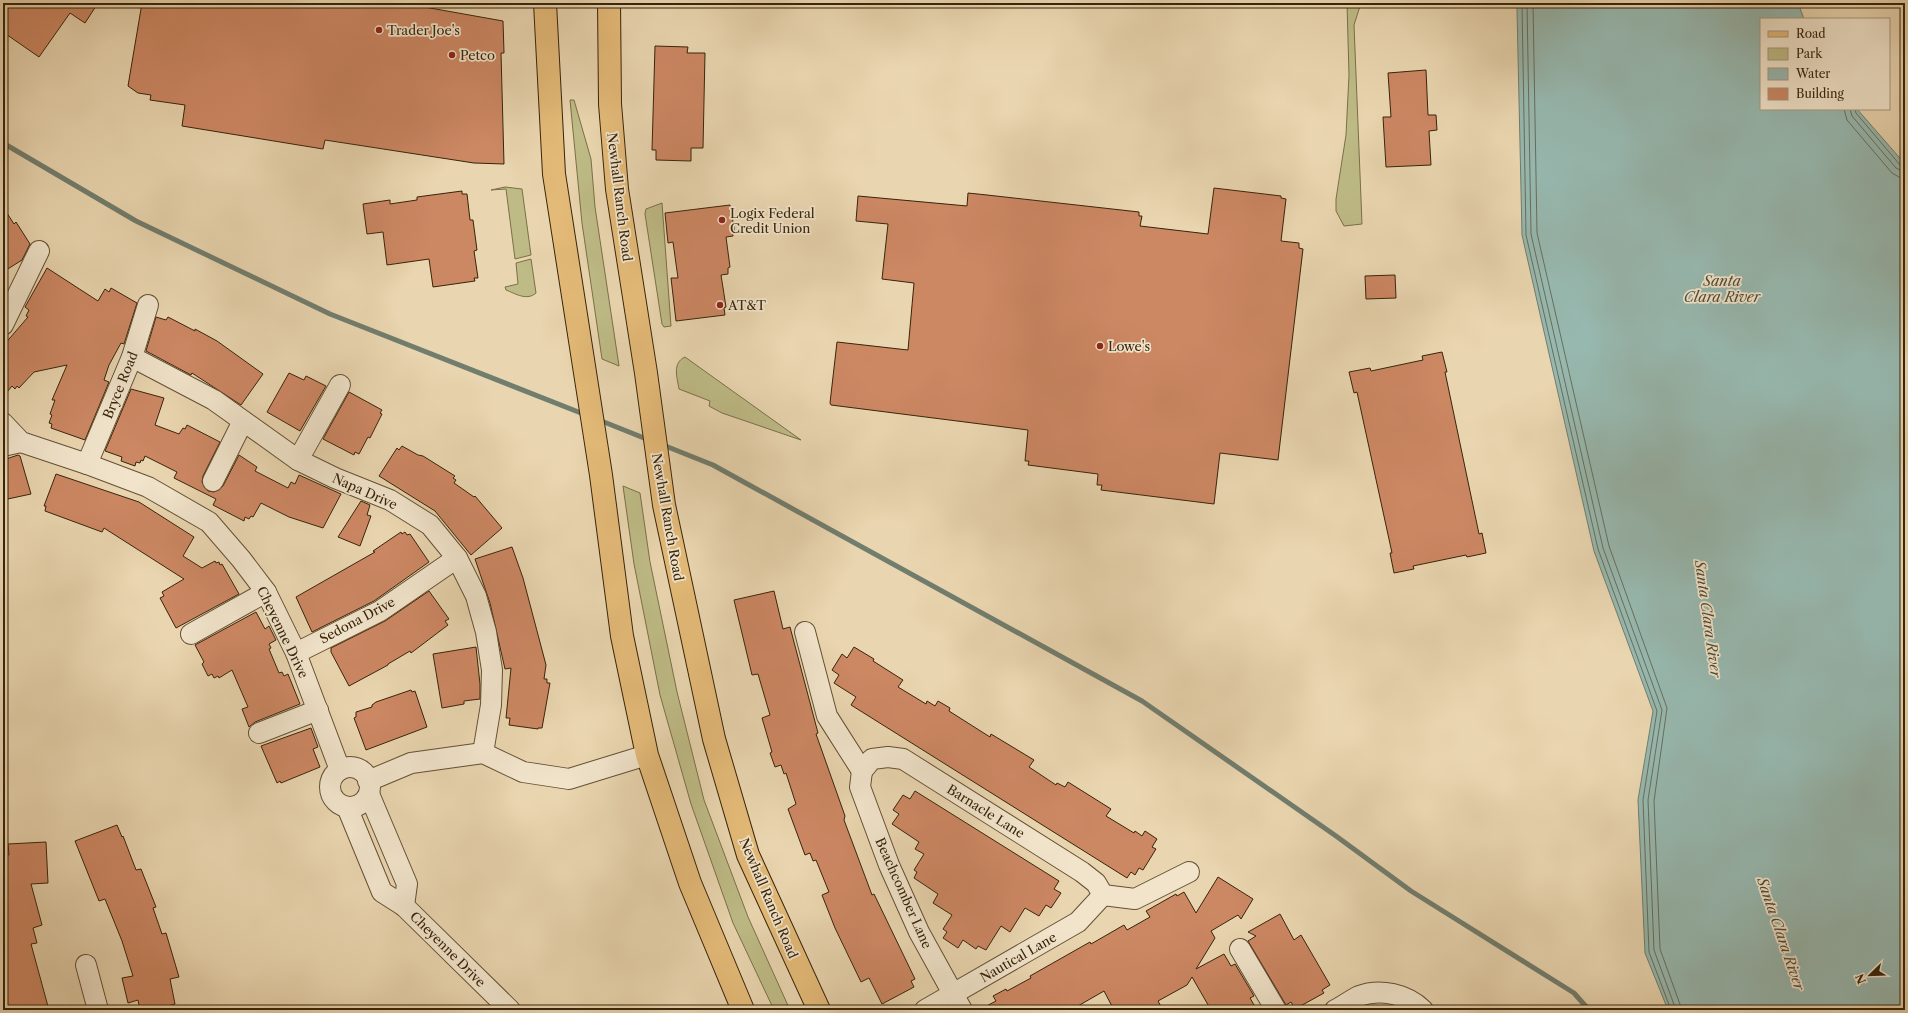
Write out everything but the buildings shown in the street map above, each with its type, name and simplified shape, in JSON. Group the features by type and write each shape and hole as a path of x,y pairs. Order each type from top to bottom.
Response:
{"main road":[{"path":"545,3 554,174 601,475 622,636 647,755 690,883 743,1010"},
{"name":"Newhall Ranch Road","path":"609,3 610,104 617,189 646,373 664,505 714,739 748,855 818,1010"}],"street":[{"path":"3,325 39,251"},
{"name":"Bryce Road","path":"87,464 132,357 148,305"},
{"name":"Napa Drive","path":"132,357 214,400 298,460 335,478 390,500 430,525 457,558 476,596 486,632 492,670 491,705 483,753"},
{"path":"298,460 340,385"},
{"path":"213,481 243,421"},
{"name":"Cheyenne Drive","path":"3,423 12,444 87,464 148,487 209,522 241,559 266,592 296,653 340,770"},
{"name":"Sedona Drive","path":"296,653 380,611 457,558"},
{"path":"191,634 266,592"},
{"path":"805,632 827,716 862,771"},
{"path":"259,733 318,710"},
{"path":"369,788 365,775 354,768 340,770 332,779 330,791 336,802 347,807 360,805 369,788 411,763 483,753 523,772 569,779 647,755"},
{"name":"Barnacle Lane","path":"862,771 872,759 888,757 903,759 1082,872 1096,883 1103,895"},
{"name":"Beachcomber Lane","path":"862,771 860,787 889,865 920,932 958,1002"},
{"name":"Cheyenne Drive","path":"369,788 407,884 404,906"},
{"name":"Cheyenne Drive","path":"347,807 382,892 404,906 510,1010"},
{"path":"1103,895 1135,899 1189,872"},
{"name":"Nautical Lane","path":"925,1010 958,1002 1078,922 1103,895"},
{"path":"1240,949 1276,1010"},
{"path":"86,965 98,1010"},
{"path":"1335,1010 1360,996 1377,992 1396,994 1416,1003 1423,1010"}],"green space":[{"path":"1347,3 1361,3 1354,25 1362,224 1344,226 1336,211 1336,199 1346,135 1349,75"},
{"path":"570,100 574,100 591,159 595,207 619,366 602,359 582,223"},
{"path":"505,187 522,189 531,255 515,259 506,189 491,190"},
{"path":"662,203 671,326 664,327 662,324 645,214 646,209"},
{"path":"531,259 536,293 525,297 506,290 505,287 518,284 516,263"},
{"path":"685,357 801,440 722,413 709,406 710,401 679,389 676,371 678,363"},
{"path":"623,486 640,493 650,562 677,692 704,800 748,917 790,1010 774,1010 733,923 691,804 660,695 634,564"}],"water":[{"name":"Santa Clara River","path":"1519,3 1798,3 1804,18 1760,18 1760,110 1858,110 1905,164 1905,1010 1668,1010 1645,953 1638,800 1653,711 1594,551 1522,235 1517,9"}],"waterway":[{"path":"3,143 136,221 330,314 586,415"},
{"path":"599,420 649,440"},
{"path":"663,445 713,465 1142,701 1336,836 1411,891 1574,993 1589,1010"}],"place":[{"name":"Trader Joe's","path":"379,30"},
{"name":"Petco","path":"452,55"},
{"name":"Logix Federal Credit Union","path":"722,220"},
{"name":"AT&T","path":"720,305"},
{"name":"Lowe's","path":"1100,346"}]}
